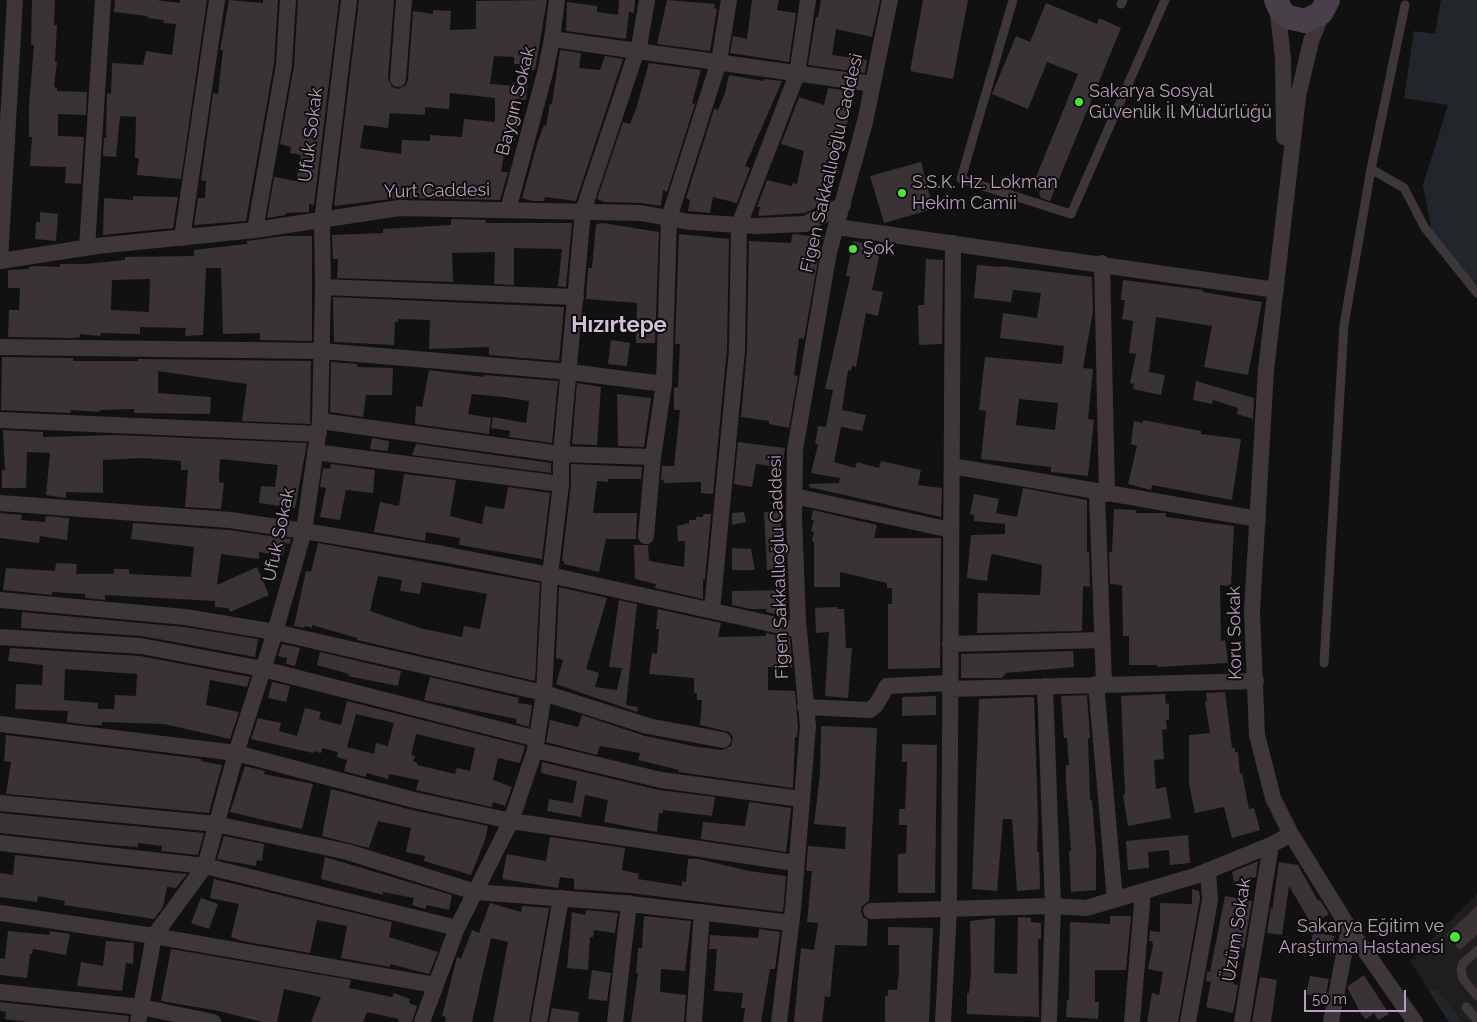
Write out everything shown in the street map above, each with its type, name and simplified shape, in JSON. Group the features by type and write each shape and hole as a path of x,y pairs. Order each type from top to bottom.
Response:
{"main road":[{"path":"1276,2 1281,11 1296,20 1313,18 1327,3"}],"street":[{"path":"0,261 15,0"},
{"path":"87,247 103,0"},
{"path":"182,238 217,0"},
{"path":"255,230 284,65 288,0"},
{"name":"Ufuk Sokak","path":"139,1014 154,936 205,866 236,753 264,669 304,531 320,428 323,288 322,222 349,0"},
{"path":"398,79 404,0"},
{"name":"Baygın Sokak","path":"508,210 552,39 557,0"},
{"path":"422,1022 458,928 511,821 536,745 544,693 550,574 561,484 561,454 570,372 582,211 637,50 647,0"},
{"path":"646,536 653,457 664,384 669,218 719,61 730,0"},
{"path":"712,610 737,350 739,225 797,74 808,0"},
{"name":"Figen Sakkallıoğlu Caddesi","path":"779,1022 791,923 808,726 799,630 794,450 829,252 843,206 873,84 890,0"},
{"path":"1276,2 1283,59 1285,201"},
{"path":"1285,201 1298,97 1311,42 1327,3"},
{"path":"552,39 873,84"},
{"name":"Koru Sokak","path":"1285,201 1266,370 1252,611 1257,735 1273,798 1291,834 1349,928 1414,1022"},
{"name":"Yurt Caddesi","path":"0,261 87,247 322,222 399,208 641,213 669,218 739,225 805,224 843,206"},
{"path":"837,227 1102,263 1276,290"},
{"path":"943,1022 949,909 953,243"},
{"path":"1102,263 1102,640 1100,684 1115,900"},
{"path":"323,288 576,298"},
{"path":"1,346 322,351 570,372 664,384"},
{"path":"0,420 320,428 561,454 653,457"},
{"path":"315,452 561,484"},
{"path":"952,466 1258,519"},
{"path":"794,496 951,530"},
{"path":"0,503 230,520 304,531 550,574 799,630"},
{"path":"0,600 185,617 275,632 544,693 648,726 723,740"},
{"path":"0,637 141,646 264,669 661,780 801,799"},
{"path":"950,644 1102,640"},
{"path":"805,707 870,710 876,706 887,686 1044,686 1256,682"},
{"path":"1044,686 1053,906 1049,1022"},
{"path":"0,724 236,753 414,800 511,821 796,863"},
{"path":"0,803 216,824 348,852 475,892 629,904 791,923"},
{"path":"871,911 1053,906 1086,908 1208,870 1271,845 1291,834"},
{"path":"0,843 205,866 458,928"},
{"name":"Üzüm Sokak","path":"1242,1022 1271,845"},
{"path":"1188,1022 1210,900 1208,870"},
{"path":"1132,1022 1142,892"},
{"path":"539,1022 561,898"},
{"path":"615,1022 629,904"},
{"path":"694,1022 702,912"},
{"path":"0,913 154,936 435,985"},
{"path":"1330,1022 1349,928"},
{"path":"0,992 139,1014 213,1022"}],"lane":[{"path":"1013,0 961,179 1071,214 1165,0"},
{"path":"1324,662 1344,325 1371,169 1405,4"},
{"path":"1371,169 1404,188 1425,228 1477,293"},
{"path":"1477,951 1463,963 1461,970 1463,979 1477,996"},
{"path":"1466,1006 1477,1020"}],"shaded area":[{"path":"1441,0 1477,0 1477,284 1433,238 1423,185 1448,105 1404,98 1414,31 1435,34"},
{"name":"Sakarya Eğitim ve Araştırma Hastanesi","path":"1477,894 1477,1022 1449,1022 1410,961"},
{"path":"1437,989 1462,1022 1449,1022 1429,991"}],"building":[{"path":"32,0 55,0 54,25 57,25 55,62 57,62 54,87 57,88 57,91 87,92 86,115 58,114 58,136 84,137 81,184 65,183 66,167 30,166 32,137 29,137 29,106 34,45 31,45"},
{"path":"115,0 156,0 180,3 180,0 207,0 181,179 137,175 139,158 135,158 136,117 120,116 116,157 103,156 104,138 106,138 107,93 111,94 112,63 143,65 146,51 172,55 176,24 163,23 164,20 147,18 148,16 114,12"},
{"path":"229,0 263,3 263,0 278,0 274,64 246,221 194,225 198,198 205,198 206,181 201,180 213,93 218,94 223,50 220,50"},
{"path":"298,0 339,0 314,205 309,204 309,212 286,213 286,215 267,218 274,177 296,181 301,155 290,153 291,147 280,144 294,66"},
{"path":"359,0 394,0 388,78 392,87 398,89 406,85 408,80 413,11 433,14 433,10 451,11 450,30 476,29 476,1 547,0 535,70 520,69 521,64 514,64 514,57 494,56 490,84 527,87 526,100 517,99 515,141 512,140 511,144 506,144 501,172 508,172 500,200 399,198 334,206","holes":["450,93 495,98 495,122 464,119 462,137 430,135 430,141 402,140 401,154 360,148 364,125 388,128 390,113 425,115 425,107 449,109"]},
{"path":"619,0 635,0 634,13 629,12 626,39 566,31 567,2 597,6 597,12 618,15"},
{"path":"667,0 715,4 714,8 717,9 710,51 657,44"},
{"path":"752,0 779,0 777,10 796,13 789,62 730,53 733,36 747,39"},
{"path":"821,0 880,0 872,37 836,29 832,55 867,60 865,73 808,65 816,17 818,17"},
{"path":"923,0 968,0 953,79 910,71"},
{"name":"Sakarya Sosyal Güvenlik İl Müdürlüğü","path":"1046,3 1097,24 1099,18 1121,28 1050,201 1041,198 1039,193 1042,185 1034,182 1078,74 1047,62 1028,109 992,94 1016,36 1030,42"},
{"path":"560,50 581,53 579,68 600,70 605,56 623,59 576,201 545,197 544,201 532,201 522,198 537,144 544,125 546,126 550,104 552,104"},
{"path":"649,63 701,70 692,103 695,104 667,192 663,190 661,206 641,203 605,202 597,199 623,122 630,124 636,109"},
{"path":"729,75 763,81 764,79 782,81 745,166 750,168 737,203 713,197 710,213 688,211 690,200 686,198 714,109 718,110 725,93"},
{"path":"828,88 851,91 845,118 848,119 829,201 805,213 758,216 760,207 757,207 767,180 792,186 793,183 797,184 804,151 781,144 799,97 824,105"},
{"name":"S.S.K. Hz. Lokman Hekim Camii","path":"921,162 933,209 884,223 870,176"},
{"path":"133,196 178,197 173,228 103,235 104,198 133,200"},
{"path":"40,212 58,214 56,241 35,239 36,222 40,222"},
{"path":"451,219 486,220 485,223 572,223 566,287 558,286 562,249 514,248 514,285 494,284 495,252 452,253 453,282 337,278 338,259 333,259 332,235 383,233 383,229 451,225"},
{"path":"603,223 659,232 655,343 636,343 637,303 586,299 588,268 592,268 596,224"},
{"path":"679,234 729,239 727,349 713,494 701,493 701,482 664,483 664,480 661,480 662,466 674,466 680,410 674,410 674,388 678,387 680,344 675,344"},
{"path":"792,235 822,238 804,339 799,338 794,375 798,376 789,428 769,424 769,421 741,417 747,350 749,241 791,243"},
{"path":"283,236 312,236 312,341 260,340 260,333 223,334 221,268 206,268 203,335 185,336 186,328 140,327 140,334 101,333 100,336 80,334 80,337 74,338 8,337 9,310 19,310 20,288 8,288 8,270 29,269 29,267 36,266 60,267 60,264 86,264 125,260 125,257 194,256 194,250 247,244 247,241","holes":["150,279 149,312 111,310 112,280"]},
{"path":"853,241 881,247 872,290 883,292 878,316 866,313 856,367 852,366 851,371 848,370 842,410 866,415 862,431 841,427 834,462 855,468 857,462 879,468 881,461 921,470 918,485 942,488 941,517 809,487 809,484 839,483 840,478 811,473 818,445 815,444 818,426 826,427 833,390 825,389 850,277 846,276"},
{"path":"926,259 943,260 942,344 919,345 918,305 924,305"},
{"path":"977,265 1092,277 1093,311 1083,368 1093,369 1088,419 1094,420 1088,476 1051,472 1051,467 981,459 986,411 979,410 985,357 1062,364 1064,346 1000,338 1003,313 1037,318 1041,293 1013,290 1011,302 974,298","holes":["1019,399 1058,403 1055,430 1016,425"]},
{"path":"1123,280 1203,290 1203,292 1262,302 1248,375 1204,367 1212,326 1156,317 1149,372 1165,375 1161,395 1133,389 1134,384 1130,383 1136,354 1129,353 1133,321 1122,319 1125,300 1121,300"},
{"path":"333,297 564,307 559,361 489,355 489,347 429,349 430,320 398,319 398,322 395,322 394,345 334,342"},
{"path":"611,340 630,343 627,366 608,364"},
{"path":"2,357 73,358 73,361 138,361 138,359 311,361 310,424 242,421 247,384 158,371 158,393 211,397 210,414 134,413 134,409 100,410 99,412 71,410 70,413 1,410"},
{"path":"331,362 357,364 357,367 393,368 392,395 366,395 363,417 330,412"},
{"path":"429,370 484,377 484,375 558,381 552,443 509,437 510,431 491,428 493,417 526,423 529,401 504,397 472,394 468,414 491,418 489,434 415,424 416,406 422,407"},
{"path":"1196,381 1254,398 1253,419 1237,414 1238,408 1213,400 1212,404 1193,400"},
{"path":"577,383 601,387 597,445 572,444"},
{"path":"617,394 651,398 644,447 618,446"},
{"path":"1143,420 1201,431 1201,434 1241,439 1232,500 1152,485 1151,490 1128,484 1137,446 1131,444 1134,421 1143,423"},
{"path":"3,430 43,432 43,437 118,435 307,443 295,508 259,503 261,486 275,487 278,465 220,459 219,482 224,483 221,509 185,507 188,470 181,470 181,461 142,458 103,460 103,493 66,492 66,498 46,495 50,453 27,452 26,488 2,488 2,470 5,470"},
{"path":"372,438 389,441 388,451 370,449"},
{"path":"738,442 785,448 782,468 756,464 752,487 734,484"},
{"path":"416,444 551,463 551,473 412,455"},
{"path":"331,464 375,470 373,493 346,490 340,520 320,517 326,488 320,487 323,468 330,469"},
{"path":"571,464 642,467 641,479 597,481 593,513 637,513 636,539 606,539 599,572 564,564 564,561 562,561 571,485"},
{"path":"404,474 456,480 450,516 482,524 485,506 504,509 508,487 550,493 542,559 459,545 460,538 426,532 425,541 374,532 380,502 399,506"},
{"path":"1023,488 1087,500 1087,552 1089,552 1090,587 1083,586 1082,631 977,633 978,593 1040,595 1042,565 993,554 991,555 987,581 967,578 971,535 1005,534 1005,524 974,521 974,515 970,514 974,494 999,499 996,513 1017,517"},
{"path":"1114,509 1136,510 1136,513 1166,513 1166,517 1234,526 1231,586 1220,585 1221,641 1225,640 1228,663 1157,667 1157,665 1129,665 1129,636 1123,636 1122,585 1110,584 1109,552 1112,552"},
{"path":"813,510 877,525 874,538 941,538 940,668 888,669 888,604 892,604 892,588 887,588 887,583 840,572 840,587 814,587 814,542 812,541 814,532 811,531 814,520 811,520"},
{"path":"780,511 781,527 784,526 786,568 767,570 764,512"},
{"path":"744,512 746,522 732,525 732,513"},
{"path":"0,513 22,515 21,520 45,522 46,516 69,518 67,540 40,536 39,543 0,538"},
{"path":"703,514 711,514 705,579 703,579 703,599 655,588 656,584 635,579 634,545 648,545 649,561 684,567 685,541 678,541 677,526 689,523 689,520 696,520 696,517 703,517"},
{"path":"133,523 229,530 291,539 290,544 285,543 283,556 259,552 259,559 221,554 217,585 257,567 269,595 230,612 228,608 215,607 215,601 105,595 105,600 85,598 85,594 52,592 52,595 3,590 6,568 55,571 56,563 77,564 76,574 114,574 114,569 129,569 129,574 191,577 194,547 131,539"},
{"path":"318,543 540,583 535,681 357,640 357,638 312,625 312,628 294,626 306,571 311,572","holes":["378,576 402,580 400,591 420,594 422,582 487,594 480,629 464,626 462,637 420,628 370,611"]},
{"path":"732,548 751,549 755,570 732,570"},
{"path":"559,587 607,598 586,669 599,673 595,687 617,690 622,668 609,667 619,600 637,604 626,705 638,707 637,712 556,684 563,660 556,658"},
{"path":"786,590 787,617 766,612 766,609 751,609 732,605 732,591"},
{"path":"837,607 837,609 844,609 846,648 852,648 848,698 825,696 829,632 816,633 815,608"},
{"path":"658,609 721,623 718,637 766,636 766,633 790,638 792,667 768,667 768,690 795,691 798,726 797,737 795,737 793,788 678,772 679,770 638,760 640,753 600,746 597,755 546,742 550,720 578,727 582,715 645,736 722,750 731,746 733,737 729,732 700,725 702,700 697,700 697,693 694,693 694,678 649,674 652,653 657,654 659,629 656,629"},
{"path":"22,612 184,627 258,639 255,657 142,636 21,628"},
{"path":"282,644 300,648 295,666 286,664 287,658 278,656"},
{"path":"10,648 140,656 250,677 247,687 210,680 206,705 239,712 230,739 164,724 102,722 102,725 88,725 67,722 68,711 15,709 16,684 42,685 43,665 8,661","holes":["65,669 137,674 136,696 115,695 114,709 98,709 98,703 64,700"]},
{"path":"1073,651 1074,667 1006,673 1002,678 961,678 961,654"},
{"path":"320,652 401,671 398,686 348,676 349,674 317,665"},
{"path":"430,677 519,698 518,703 532,705 529,727 516,723 517,719 424,700"},
{"path":"272,682 290,686 286,702 268,698"},
{"path":"1225,692 1232,748 1235,748 1235,752 1238,752 1240,774 1242,773 1249,809 1254,808 1260,830 1232,838 1224,807 1195,813 1189,784 1189,735 1210,733 1205,702 1207,701 1206,693"},
{"path":"1165,694 1166,704 1169,703 1169,720 1166,720 1167,729 1162,730 1164,759 1154,760 1156,789 1166,787 1171,818 1128,826 1123,795 1125,794 1121,696"},
{"path":"1087,695 1090,738 1088,738 1090,800 1092,800 1096,851 1096,890 1071,892 1069,851 1071,851 1066,782 1066,765 1069,765 1067,738 1064,738 1061,696"},
{"path":"936,696 936,715 902,716 902,697"},
{"path":"1034,697 1038,818 1037,852 1039,852 1040,889 1017,891 1012,819 1003,819 997,891 972,889 979,699"},
{"path":"347,701 525,746 520,763 498,758 493,780 512,787 505,806 493,802 492,807 416,790 419,780 389,774 388,779 367,773 366,777 344,771 347,760 337,757 338,752 322,748 321,753 314,751 313,753 251,739 258,718 281,723 279,731 297,736 305,708 321,712 319,719 341,725","holes":["356,714 394,723 388,746 376,743 374,754 347,747","416,734 475,748 470,771 457,768 455,774 417,765 417,762 413,762 415,756 411,755"]},
{"path":"821,726 877,728 869,901 862,906 861,911 863,917 868,920 867,946 835,945 830,997 825,996 822,1022 794,1022 801,948 814,950 818,923 807,922 812,871 806,871 808,846 845,849 846,827 814,824 820,774"},
{"path":"6,735 201,759 201,761 222,765 209,813 6,794 11,762 4,761"},
{"path":"902,744 937,745 935,893 898,893 898,854 906,853 907,825 899,825 899,809 905,809 906,790 907,762 902,762"},
{"path":"542,762 659,790 715,797 712,816 663,810 663,813 659,813 657,832 604,822 608,800 585,795 581,817 547,811 549,799 573,803 577,781 541,773"},
{"path":"245,766 265,771 264,774 313,784 302,829 230,812"},
{"path":"331,789 412,810 488,826 485,840 471,875 424,861 425,856 406,852 411,828 378,821 369,848 322,836"},
{"path":"749,802 791,808 786,852 701,839 703,822 745,826"},
{"path":"0,813 204,833 198,855 161,851 162,846 138,843 138,847 109,845 0,833"},
{"path":"1188,835 1190,863 1170,865 1169,850 1148,852 1149,868 1128,870 1126,841"},
{"path":"224,836 264,844 262,861 257,860 256,866 217,859"},
{"path":"550,837 625,848 622,870 639,874 638,879 682,886 682,881 686,882 688,859 699,859 749,871 786,876 783,912 630,893 574,889 574,879 560,877 558,888 502,879 507,854 546,861"},
{"path":"15,855 187,874 176,888 167,887 163,907 154,919 64,905 65,901 38,896 37,902 0,897 0,873 13,875"},
{"path":"325,857 452,895 449,910 427,905 425,909 412,905 414,898 383,892 383,895 321,879"},
{"path":"1258,861 1256,877 1234,882 1232,872"},
{"path":"1279,862 1298,865 1318,901 1320,900 1329,914 1312,925 1289,886 1282,935 1267,933"},
{"path":"214,879 392,922 389,937 438,952 429,974 390,964 390,967 341,958 347,926 317,920 310,953 242,941 231,937 239,904 210,898"},
{"path":"1192,889 1199,891 1200,899 1178,1022 1147,1022 1152,993 1159,995 1163,972 1148,969 1153,945 1152,941 1149,941 1150,931 1160,932 1160,903 1192,904"},
{"path":"1225,896 1252,901 1244,948 1242,948 1233,984 1238,985 1233,1013 1206,1007 1211,982 1206,981 1207,971 1210,972"},
{"path":"201,898 218,904 209,929 191,923"},
{"path":"490,903 521,912 522,906 549,908 529,1022 493,1022 508,942 491,938 472,1022 445,1022 446,1017 442,1016 457,957 461,959 472,930 479,933"},
{"path":"1477,906 1477,935 1460,950 1446,935"},
{"path":"586,910 618,913 615,933 594,930 593,937 590,937 588,970 567,968 572,912 585,915"},
{"path":"644,916 691,921 685,971 661,969 660,992 686,995 684,1022 631,1022 638,973 636,973 638,948 642,948"},
{"path":"1110,916 1131,916 1126,970 1095,970 1095,1002 1099,1002 1098,1019 1066,1017 1067,1000 1069,1000 1070,922 1110,924"},
{"path":"1018,917 1031,918 1031,922 1041,923 1041,939 1038,939 1039,1017 967,1014 967,993 969,993 971,973 970,921 995,918 994,973 1017,974"},
{"path":"888,927 933,928 929,1022 885,1022 885,996 888,996 888,990 897,990 899,972 899,945 888,945"},
{"path":"759,929 780,932 775,969 770,969 761,1022 743,1022 745,1008 741,1008 743,993 714,991 717,949 709,949 710,935 758,938"},
{"path":"8,931 49,935 50,931 70,934 66,955 33,949 32,954 30,954 27,978 0,975 0,958 5,959"},
{"path":"1313,932 1334,936 1331,954 1313,951 1315,944 1311,943"},
{"path":"106,941 134,943 133,964 126,963 122,991 77,986 81,962 103,966"},
{"path":"171,949 351,980 349,988 392,997 394,993 410,999 409,1003 417,1006 412,1022 398,1022 399,1019 367,1012 363,1022 311,1022 321,997 284,989 277,1022 262,1022 219,1011 161,1001"},
{"path":"592,970 611,973 607,1001 588,999"},
{"path":"1364,975 1389,1014 1378,1020 1374,1013 1366,1019 1361,1014 1348,989 1348,986"},
{"path":"1310,976 1329,979 1324,1003 1311,1001 1312,995 1306,994"},
{"path":"1260,977 1277,980 1271,1022 1252,1022"},
{"path":"0,1002 129,1016 128,1022 29,1022 5,1019 6,1012 0,1011"},
{"path":"552,1008 579,1012 578,1022 549,1022"}],"place":[{"name":"Sakarya Sosyal Güvenlik İl Müdürlüğü","path":"1079,102"},
{"name":"S.S.K. Hz. Lokman Hekim Camii","path":"902,193"},
{"name":"Şok","path":"853,249"},
{"name":"Sakarya Eğitim ve Araştırma Hastanesi","path":"1455,937"}],"district":[{"name":"Hızırtepe","path":"619,325"}]}
